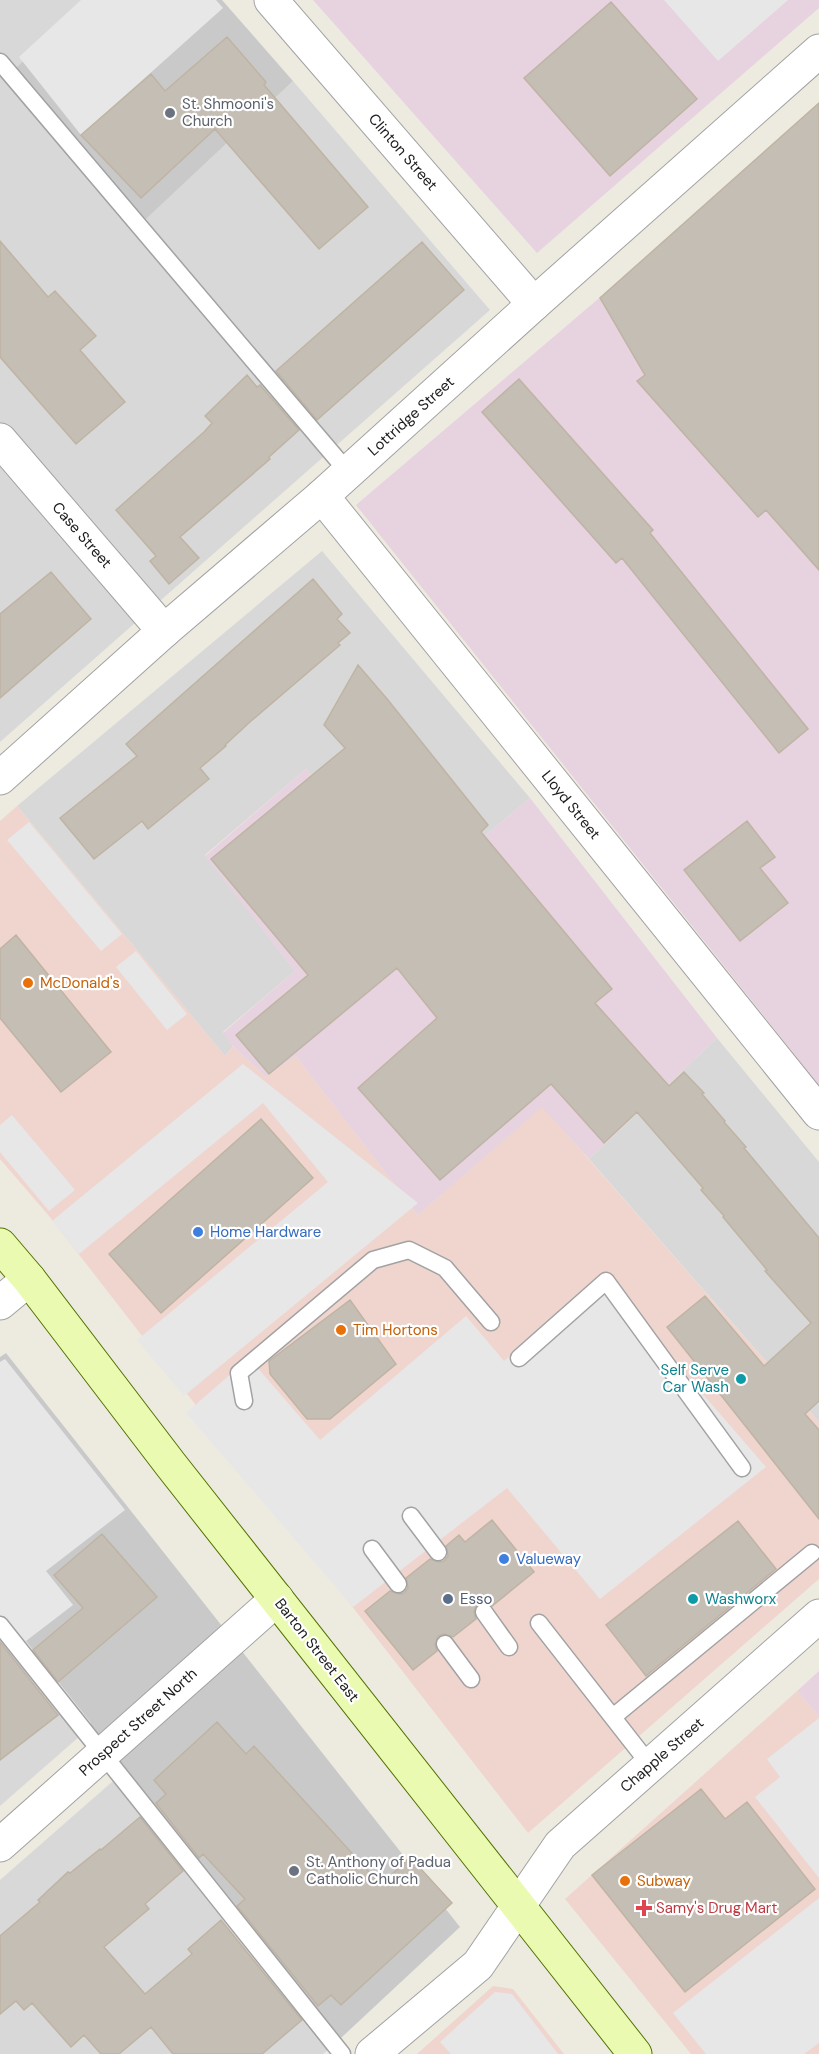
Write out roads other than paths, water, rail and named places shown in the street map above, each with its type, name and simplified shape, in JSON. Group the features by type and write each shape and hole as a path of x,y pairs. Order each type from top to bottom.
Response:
{"main road":[{"name":"Barton Street East","path":"0,1245 29,1279 635,2054"}],"street":[{"name":"Clinton Street","path":"271,0 534,304"},
{"name":"Lottridge Street","path":"0,778 164,630 322,496 819,51"},
{"name":"Case Street","path":"0,440 164,630"},
{"name":"Lloyd Street","path":"322,496 819,1113"},
{"path":"0,1304 29,1279"},
{"name":"Prospect Street North","path":"0,1845 277,1599"},
{"name":"Chapple Street","path":"372,2054 477,1965 560,1845 819,1616"}],"lane":[{"path":"0,62 348,472"},
{"path":"244,1401 239,1373 373,1260 409,1250 445,1268 491,1322"},
{"path":"519,1358 606,1281 741,1468"},
{"path":"411,1516 438,1552"},
{"path":"372,1550 398,1584"},
{"path":"613,1717 812,1553"},
{"path":"484,1612 510,1647"},
{"path":"539,1623 650,1765"},
{"path":"0,1625 342,2054"},
{"path":"445,1644 471,1679"}],"place":[{"name":"St. Shmooni's Church","path":"170,113"},
{"name":"McDonald's","path":"28,983"},
{"name":"Home Hardware","path":"198,1232"},
{"name":"Tim Hortons","path":"341,1330"},
{"name":"Self Serve Car Wash","path":"741,1379"},
{"name":"Valueway","path":"504,1559"},
{"name":"Esso","path":"448,1599"},
{"name":"Washworx","path":"693,1599"},
{"name":"St. Anthony of Padua Catholic Church","path":"294,1871"},
{"name":"Subway","path":"625,1881"},
{"name":"Samy's Drug Mart","path":"644,1908"}]}
